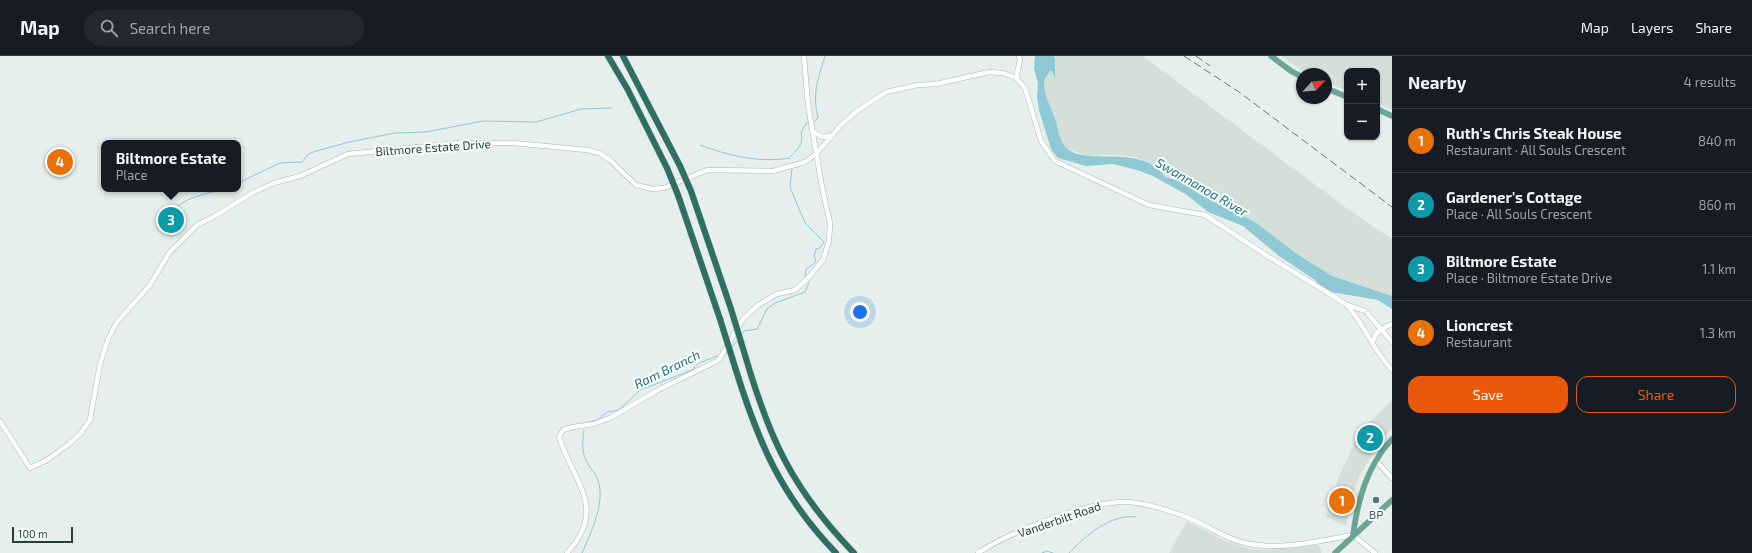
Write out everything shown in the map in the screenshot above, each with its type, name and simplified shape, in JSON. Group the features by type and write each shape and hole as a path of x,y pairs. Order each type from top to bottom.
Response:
{"highway":[{"path":"608,56 628,90 667,168 678,195 752,420 770,461 804,516 836,553"},
{"path":"623,56 680,166 691,191 731,309 763,414 772,436 792,475 817,511 854,553"}],"main road":[{"path":"1271,56 1296,74"},
{"path":"1332,91 1344,96"},
{"path":"1380,110 1392,116"},
{"path":"1353,535 1360,497 1376,460 1392,439"},
{"path":"1336,553 1353,535 1392,500"}],"street":[{"path":"567,553 575,544 583,529 588,509 584,493 565,456 559,437 563,430 572,427 594,424 612,417 656,390 719,360 742,319 758,305 777,294 795,290 809,277 823,260 829,242 830,223 822,187 814,132 808,105 804,56"},
{"path":"1019,56 1020,60 1016,78 1025,88 1042,141 1055,161 1149,205 1204,215 1268,257 1345,304 1366,313 1392,342"},
{"name":"Biltmore Estate Drive","path":"0,421 30,468 47,460 69,444 80,434 90,420 100,364 114,328 122,316 150,285 169,253 182,238 197,225 215,216 254,192 274,183 300,176 348,154 460,143 513,143 575,147 599,152 610,160 636,185 652,189 664,188 707,170 773,171 805,162 817,153 841,125 872,101 886,92 898,88 918,84 936,84 989,72 1003,72 1016,78"},
{"path":"814,132 822,137 830,136"},
{"path":"1345,304 1360,320 1384,362 1392,370"},
{"path":"1373,343 1374,335 1381,329 1392,324"},
{"path":"1376,460 1392,478"},
{"name":"Vanderbilt Road","path":"978,553 1048,521 1092,505 1124,502 1147,505 1182,515 1224,536 1245,543 1285,545 1353,535"},
{"path":"1353,535 1375,553"}],"shaded area":[{"path":"1053,56 1143,56 1345,207 1392,239 1392,296 1332,276 1297,254 1255,222 1201,195 1183,182 1165,177 1153,165 1135,157 1113,155 1086,156 1068,149 1064,146 1059,136 1055,118 1045,94 1045,77 1050,71 1052,71 1054,78 1055,59"},
{"path":"1281,56 1392,56 1392,110 1380,104 1380,68 1344,68 1344,90 1332,85 1332,68 1298,68"},
{"path":"1392,400 1392,428 1376,448 1359,477 1352,496 1346,526 1326,517 1338,479 1355,442 1372,420"},
{"path":"1187,521 1223,540 1250,549 1265,550 1315,545 1319,546 1322,550 1321,553 1169,553"}],"water":[{"path":"1035,56 1053,56 1055,59 1055,79 1052,71 1050,71 1045,78 1045,93 1060,138 1064,145 1072,152 1084,155 1126,157 1140,160 1154,166 1165,177 1183,182 1201,195 1255,222 1297,254 1332,276 1392,296 1392,309 1378,300 1325,291 1315,280 1279,256 1243,226 1208,212 1187,195 1153,176 1113,164 1086,166 1058,158 1051,149 1039,110 1037,97 1038,83 1034,69"}],"waterway":[{"name":"Ram Branch","path":"815,121 818,118 816,109 817,86 825,56"},
{"path":"241,182 280,163 302,162 308,154 349,142 395,133 426,132 483,121 536,122 581,109 611,108"},
{"name":"Ram Branch","path":"790,157 801,143 801,133 806,123 809,123"},
{"path":"700,145 744,158 767,160 790,158"},
{"name":"Ram Branch","path":"792,169 790,187 805,223 824,242 820,248 816,249 814,256 816,262 806,269 805,277"},
{"path":"165,220 170,213 183,202 191,198 212,192"},
{"name":"Ram Branch","path":"742,334 744,331 757,329 767,309 775,303 805,292 809,282"},
{"name":"Ram Branch","path":"732,347 738,340"},
{"name":"Ram Branch","path":"724,356 728,352"},
{"name":"Ram Branch","path":"585,423 598,420 607,412 619,410 640,390 692,370 699,363 717,356"},
{"name":"Ram Branch","path":"582,553 594,525 600,495 596,476 583,453 584,430"},
{"path":"1069,553 1082,540 1108,522 1127,517 1136,517"},
{"path":"1042,553 1047,551 1053,553"}],"railway":[{"path":"1184,56 1239,92 1392,207"},
{"path":"1196,56 1210,66"}],"place":[{"name":"Lioncrest","path":"60,162"},
{"name":"Biltmore Estate","path":"171,220"},
{"name":"Gardener's Cottage","path":"1370,438"},
{"name":"BP","path":"1376,500"},
{"name":"Ruth's Chris Steak House","path":"1342,501"}],"water label":[{"name":"Swannanoa River","path":"1202,187"}]}
